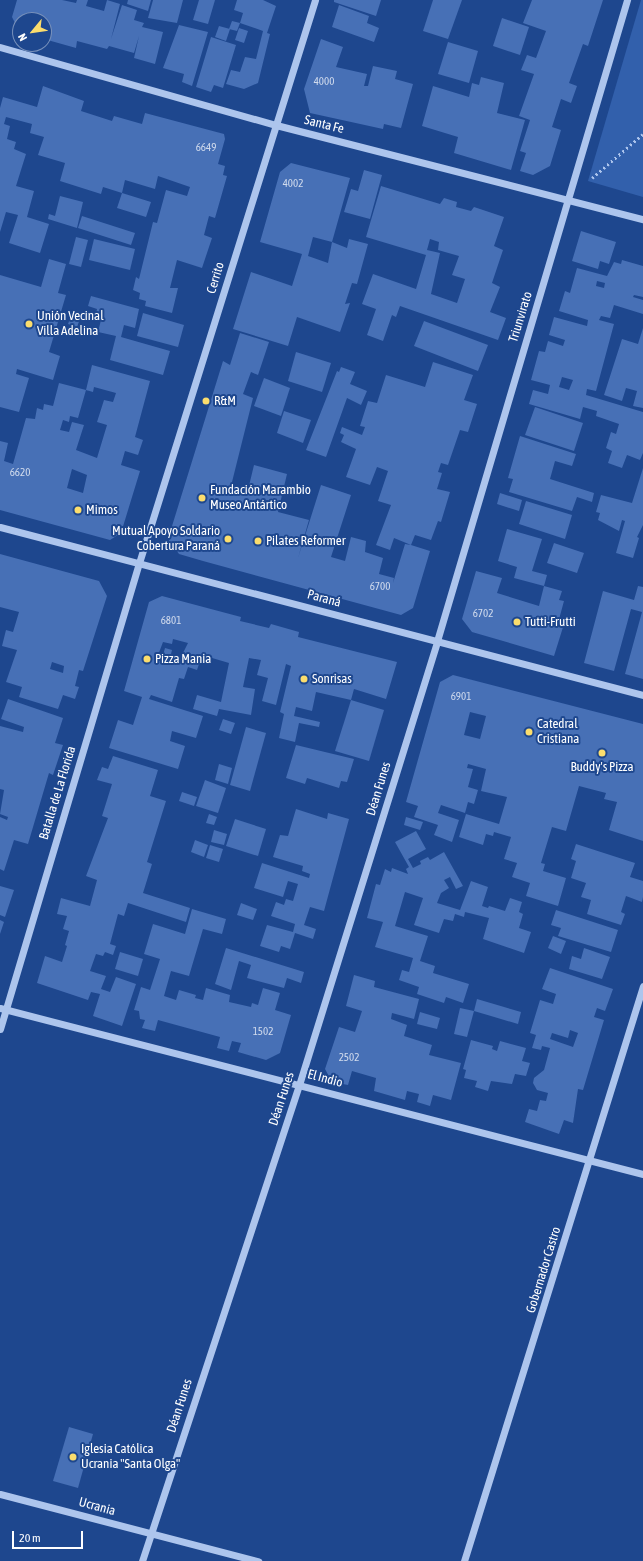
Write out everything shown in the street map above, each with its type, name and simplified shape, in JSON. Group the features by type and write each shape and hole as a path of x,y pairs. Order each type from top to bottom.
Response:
{"street":[{"name":"Cerrito","path":"139,564 314,0"},
{"name":"Triunvirato","path":"437,641 627,0"},
{"name":"Santa Fe","path":"0,47 276,125 643,218"},
{"name":"Paraná","path":"0,526 139,564 643,695"},
{"name":"Batalla de La Florida","path":"0,1030 3,1009 139,564"},
{"name":"Déan Funes","path":"142,1561 299,1085 437,641"},
{"name":"Gobernador Castro","path":"464,1561 590,1161 643,986"},
{"name":"El Indio","path":"3,1009 643,1174"},
{"name":"Ucrania","path":"0,1494 258,1561"}],"path":[{"path":"574,178 588,181 643,134"}],"shaded area":[{"path":"641,0 643,0 643,197 588,181"}],"building":[{"path":"17,0 62,0 76,3 77,0 88,0 86,6 104,11 107,0 120,4 111,39 122,5 137,10 134,20 144,23 142,27 163,32 155,64 134,58 139,36 134,53 109,46 107,49 77,41 76,48 52,41 52,12 13,12"},
{"path":"128,0 151,0 148,11 127,4"},
{"path":"153,0 183,0 177,23 148,18"},
{"path":"199,0 215,0 208,24 193,20"},
{"path":"237,0 263,0 276,6 267,33 270,34 258,83 244,89 226,84 231,70 240,72 245,57 256,59 263,31 240,23 243,13 234,10"},
{"path":"334,0 381,0 376,16 334,2"},
{"path":"433,0 462,0 448,39 423,31"},
{"path":"532,0 603,0 588,46 583,44 569,83 577,86 571,103 561,99 552,127 561,130 550,166 533,175 520,171 526,153 520,151 530,120 519,116 534,74 521,70 527,55 536,58 546,31 523,23"},
{"path":"339,5 369,16 367,23 379,28 374,42 332,27"},
{"path":"502,18 529,27 520,55 493,46"},
{"path":"232,21 240,23 237,31 229,29"},
{"path":"179,25 208,32 192,86 182,82 184,74 163,68"},
{"path":"219,26 230,29 226,41 215,37"},
{"path":"239,28 248,31 244,43 235,40"},
{"path":"211,37 236,45 223,88 214,85 211,92 196,87"},
{"path":"321,39 343,47 336,67 367,74 364,86 368,86 373,66 397,71 395,79 413,84 401,128 384,124 383,129 310,113 304,89"},
{"path":"448,42 478,51 469,83 438,74"},
{"path":"481,77 504,83 497,113 525,120 511,170 454,153 458,137 422,126 433,86 469,97 472,83 479,85"},
{"path":"43,86 84,101 81,111 112,121 114,116 142,124 145,113 224,134 225,139 218,164 225,166 223,175 227,176 215,218 209,216 204,235 212,238 202,268 177,260 170,288 178,288 172,313 145,306 146,301 139,299 140,293 133,290 136,277 139,279 153,222 157,223 166,190 187,196 190,187 158,176 155,189 125,180 122,193 103,187 101,194 60,181 65,163 38,155 44,137 30,133 32,124 6,117 4,124 10,126 7,139 16,142 14,149 26,154 16,186 34,191 27,217 49,224 40,253 9,243 18,215 6,212 0,232 0,108 3,97 37,107"},
{"path":"291,163 350,178 332,242 347,248 349,239 368,244 357,284 352,283 345,304 350,303 340,332 297,317 288,346 233,329 251,272 292,286 302,254 260,242 280,172","holes":["313,237 332,242 328,263 308,256"]},
{"path":"364,170 382,175 370,219 344,212 351,189 358,191"},
{"path":"381,186 440,204 444,198 457,202 456,207 471,211 474,207 504,217 494,246 503,250 492,283 500,287 490,312 506,318 498,340 400,306 396,317 392,315 383,341 367,335 376,309 362,304 373,274 416,289 426,255 366,237","holes":["430,239 439,242 438,250 459,256 452,275 465,279 457,303 431,294 440,253 427,250"]},
{"path":"122,193 151,202 146,217 117,208"},
{"path":"60,196 83,202 77,228 48,219 49,214 55,216"},
{"path":"82,216 135,233 131,245 78,228"},
{"path":"581,231 616,242 609,264 600,261 598,269 572,261"},
{"path":"76,237 88,240 81,267 69,264"},
{"path":"94,239 135,249 130,270 89,260"},
{"name":"Unión Vecinal Villa Adelina","path":"49,259 66,264 58,293 66,295 49,352 60,356 53,380 17,369 16,374 29,378 19,412 0,407 0,275 41,287"},
{"path":"622,260 643,266 643,297 634,295 633,297 643,300 643,314 614,305 610,318 601,316 599,320 614,324 596,391 587,389 586,395 643,412 643,453 640,460 627,455 622,468 608,463 612,451 606,448 611,432 616,434 619,424 596,416 597,411 583,407 580,419 529,404 533,390 548,394 550,385 531,380 539,351 545,352 548,341 563,346 565,340 549,335 554,317 587,326 588,320 559,311 565,291 570,293 577,268 607,276 614,262 621,264","holes":["597,281 605,283 604,288 596,286","562,377 573,380 569,390 559,387"]},
{"path":"91,296 139,309 135,328 124,325 121,337 170,351 163,375 110,360 116,336 98,332 102,316 96,314 97,309 88,306"},
{"path":"72,313 81,316 77,327 68,324"},
{"path":"143,313 184,325 178,347 137,336"},
{"path":"424,321 488,345 478,371 414,346"},
{"path":"643,328 643,408 633,406 637,391 626,388 622,401 604,395 622,339 638,344"},
{"path":"240,333 269,342 258,375 251,372 243,394 253,398 230,490 208,485 247,494 254,465 287,474 278,512 309,520 298,558 321,485 351,495 331,557 345,561 351,537 366,541 365,552 383,558 379,574 394,578 393,583 405,544 430,551 413,608 401,615 203,561 179,554 168,539 223,361 230,365"},
{"path":"296,352 331,363 322,392 288,381"},
{"path":"433,362 473,375 464,400 477,404 468,432 460,430 448,465 441,463 438,472 442,473 437,489 450,492 441,522 438,521 431,540 415,535 411,545 394,538 390,550 376,545 391,505 378,501 388,471 377,467 370,485 346,477 356,449 341,442 344,435 340,433 342,427 362,435 365,427 360,426 368,401 377,403 386,375 425,387"},
{"path":"92,365 150,381 135,437 143,440 138,455 125,451 121,465 140,471 121,533 110,540 0,510 0,441 8,443 4,461 13,464 26,418 35,419 37,408 43,410 44,404 53,406 59,383 86,390","holes":["94,387 116,393 113,402 104,400 97,422 107,425 97,458 76,450 84,425 72,422 69,432 60,430 63,420 69,422 70,416 78,418 86,390 93,392","72,469 87,475 83,493 67,488"]},
{"path":"341,367 355,372 350,384 367,391 361,405 347,398 326,457 306,450 337,371 339,372"},
{"path":"264,378 290,388 281,416 254,406"},
{"path":"535,407 583,423 574,451 525,435"},
{"path":"284,411 311,420 303,443 277,433"},
{"path":"520,436 576,454 572,466 555,461 550,479 594,493 592,502 577,497 572,511 509,492 513,479 508,478"},
{"path":"643,468 643,525 637,537 639,538 633,558 616,553 625,521 622,520 619,531 598,520 600,513 596,512 601,495 632,503"},
{"path":"500,493 522,500 519,511 497,504"},
{"path":"526,501 572,515 565,539 519,524"},
{"path":"507,529 542,539 532,571 547,575 544,586 514,578 517,567 498,561"},
{"path":"554,543 584,553 577,573 547,563"},
{"path":"0,554 99,581 107,596 83,671 79,670 75,686 79,687 75,699 63,695 58,709 19,697 22,687 6,682 17,650 2,646 6,630 13,632 19,612 0,607","holes":["52,662 64,666 63,673 50,669"]},
{"path":"476,571 502,578 497,593 539,606 544,586 562,591 559,600 564,601 558,623 564,624 554,656 472,632 462,619"},
{"path":"638,586 643,587 643,679 625,674 642,612 631,609 614,671 584,663 603,591 634,600"},
{"path":"162,596 241,617 240,621 269,628 271,624 299,632 298,637 397,662 386,699 354,689 351,700 316,692 312,711 296,707 294,716 320,722 319,727 299,723 295,742 279,738 284,714 280,712 291,666 286,664 276,705 262,701 268,678 257,675 261,660 249,658 243,687 255,689 251,715 219,709 217,716 193,709 197,695 221,702 229,663 202,655 197,670 188,667 184,679 179,678 172,702 151,695 149,699 203,716 196,738 172,731 170,741 185,746 178,769 109,748 118,720 133,725 142,697 124,691 149,602","holes":["173,639 188,643 179,661 170,658 172,650 165,648 162,659 157,658 163,642 172,644"]},
{"path":"453,675 643,724 643,841 609,830 617,802 604,799 606,793 579,786 566,831 552,827 541,863 545,864 543,871 566,878 558,906 526,896 530,883 512,877 517,863 504,859 511,837 494,832 493,836 486,834 483,845 459,837 466,814 499,824 507,797 481,791 486,769 468,764 467,768 473,769 468,787 478,790 474,804 468,802 465,813 441,805 438,813 459,820 452,842 434,835 438,825 414,817 418,806 406,802 440,682","holes":["470,712 486,716 480,739 464,735"]},
{"path":"8,699 63,718 55,743 63,745 53,775 49,773 28,844 14,840 4,871 0,869 0,817 7,820 8,817 0,814 4,790 0,789 0,726 23,732 24,727 1,719"},
{"path":"351,700 384,710 369,761 335,751"},
{"path":"223,719 235,723 231,734 219,730"},
{"path":"246,727 266,733 250,791 230,785"},
{"path":"296,745 354,759 347,782 341,781 339,788 307,778 305,784 286,778"},
{"path":"113,756 158,770 150,796 166,801 147,862 152,864 143,893 190,908 186,922 128,903 124,916 118,914 110,944 116,946 113,955 105,952 103,956 96,954 90,971 106,976 101,989 110,992 116,977 136,984 122,1026 93,1016 100,994 91,992 88,1000 37,983 45,956 62,962 67,946 65,945 69,931 63,929 67,916 57,914 61,898 90,906 97,880 86,876 108,818 102,816 112,784 97,780 102,767 108,769"},
{"path":"219,764 232,768 228,784 215,780"},
{"path":"205,780 226,788 218,813 196,806"},
{"path":"182,792 197,797 194,806 179,801"},
{"path":"296,809 327,819 328,813 349,819 324,911 310,907 304,925 316,929 313,939 295,933 290,949 281,946 279,952 260,946 267,925 293,932 295,924 271,916 276,902 284,905 286,899 293,901 298,884 288,881 283,897 254,888 262,863 309,878 310,874 302,871 303,866 273,857 280,835 288,836"},
{"path":"209,814 217,817 214,825 206,823"},
{"path":"406,817 423,822 420,830 404,825"},
{"path":"235,819 266,829 258,856 226,846"},
{"path":"214,830 227,834 224,845 211,842"},
{"path":"416,831 426,849 408,859 413,868 421,864 420,861 428,857 430,860 444,852 463,886 456,889 450,877 444,880 449,888 441,893 437,903 460,910 471,881 488,887 482,906 488,908 489,906 505,911 510,898 522,902 519,912 523,914 519,928 531,932 524,953 483,939 489,918 465,912 464,917 455,914 453,921 444,919 439,933 414,925 423,898 405,892 395,926 428,936 420,961 435,966 433,973 469,984 463,1003 446,997 444,1003 417,994 419,987 399,980 402,970 409,972 413,958 375,947 383,922 367,918 376,884 380,885 385,869 391,872 392,868 408,874 406,869 409,867 395,842"},
{"path":"195,840 208,845 204,857 191,852"},
{"path":"576,844 635,863 630,877 643,881 642,902 626,896 621,912 625,914 621,925 587,914 591,900 581,897 586,883 571,878 576,861 571,859"},
{"path":"210,845 223,849 219,862 206,858"},
{"path":"0,886 14,890 5,917 0,915"},
{"path":"241,903 257,909 253,920 237,915"},
{"path":"192,909 226,919 222,934 203,929 189,976 171,971 164,996 176,1000 179,990 196,995 195,998 203,1000 206,988 230,995 229,1002 251,1007 252,1003 258,1005 263,988 280,993 275,1010 291,1015 280,1053 266,1060 238,1052 241,1043 232,1041 229,1051 217,1048 220,1037 158,1020 155,1031 142,1028 145,1020 140,1019 139,1011 134,1010 141,987 150,990 160,959 144,954 153,924 185,934"},
{"path":"556,910 618,930 611,952 558,936 561,928 551,925"},
{"path":"0,920 4,922 0,934"},
{"path":"553,936 566,941 561,954 548,948"},
{"path":"226,948 304,972 301,983 287,978 284,988 247,978 251,965 239,961 231,990 215,984"},
{"path":"584,948 610,957 602,979 569,969 572,956 581,959"},
{"path":"120,952 143,959 138,976 115,969"},
{"path":"550,968 613,989 605,1011 597,1008 594,1017 604,1020 583,1090 578,1089 573,1123 564,1120 559,1134 525,1122 529,1109 537,1111 540,1100 546,1101 548,1093 537,1090 533,1083 534,1078 544,1070 550,1048 542,1046 541,1050 532,1048 536,1035 530,1033 540,1000 553,1004 556,994 542,989","holes":["570,1030 578,1033 573,1047 550,1039 552,1033 568,1038"]},
{"path":"354,975 375,981 374,987 419,999 414,1019 392,1013 391,1019 407,1025 404,1036 432,1045 429,1055 461,1063 451,1100 433,1095 430,1106 417,1102 419,1094 407,1091 405,1100 374,1091 376,1078 352,1071 348,1085 332,1082 325,1069 339,1027 355,1032 362,1011 346,1006"},
{"path":"477,999 521,1012 518,1024 474,1011"},
{"path":"460,1008 474,1011 467,1037 454,1034"},
{"path":"420,1012 440,1018 437,1029 417,1024"},
{"path":"471,1040 493,1046 492,1049 497,1051 500,1041 526,1048 522,1061 530,1063 526,1076 515,1074 512,1084 491,1081 488,1091 475,1087 477,1081 464,1078 466,1070 463,1069"},
{"name":"Iglesia Católica Ucrania \"Santa Olga\"","path":"69,1427 93,1434 78,1488 53,1481"}],"place":[{"name":"Unión Vecinal Villa Adelina","path":"29,324"},
{"name":"R&M","path":"206,401"},
{"name":"Fundación Marambio Museo Antártico","path":"202,498"},
{"name":"Mimos","path":"78,510"},
{"name":"Mutual Apoyo Soldario Cobertura Paraná","path":"228,539"},
{"name":"Pilates Reformer","path":"258,541"},
{"name":"Tutti-Frutti","path":"517,622"},
{"name":"Pizza Mania","path":"147,659"},
{"name":"Sonrisas","path":"304,679"},
{"name":"Catedral Cristiana","path":"529,732"},
{"name":"Buddy's Pizza","path":"602,753"},
{"name":"Iglesia Católica Ucrania \"Santa Olga\"","path":"73,1457"}]}
